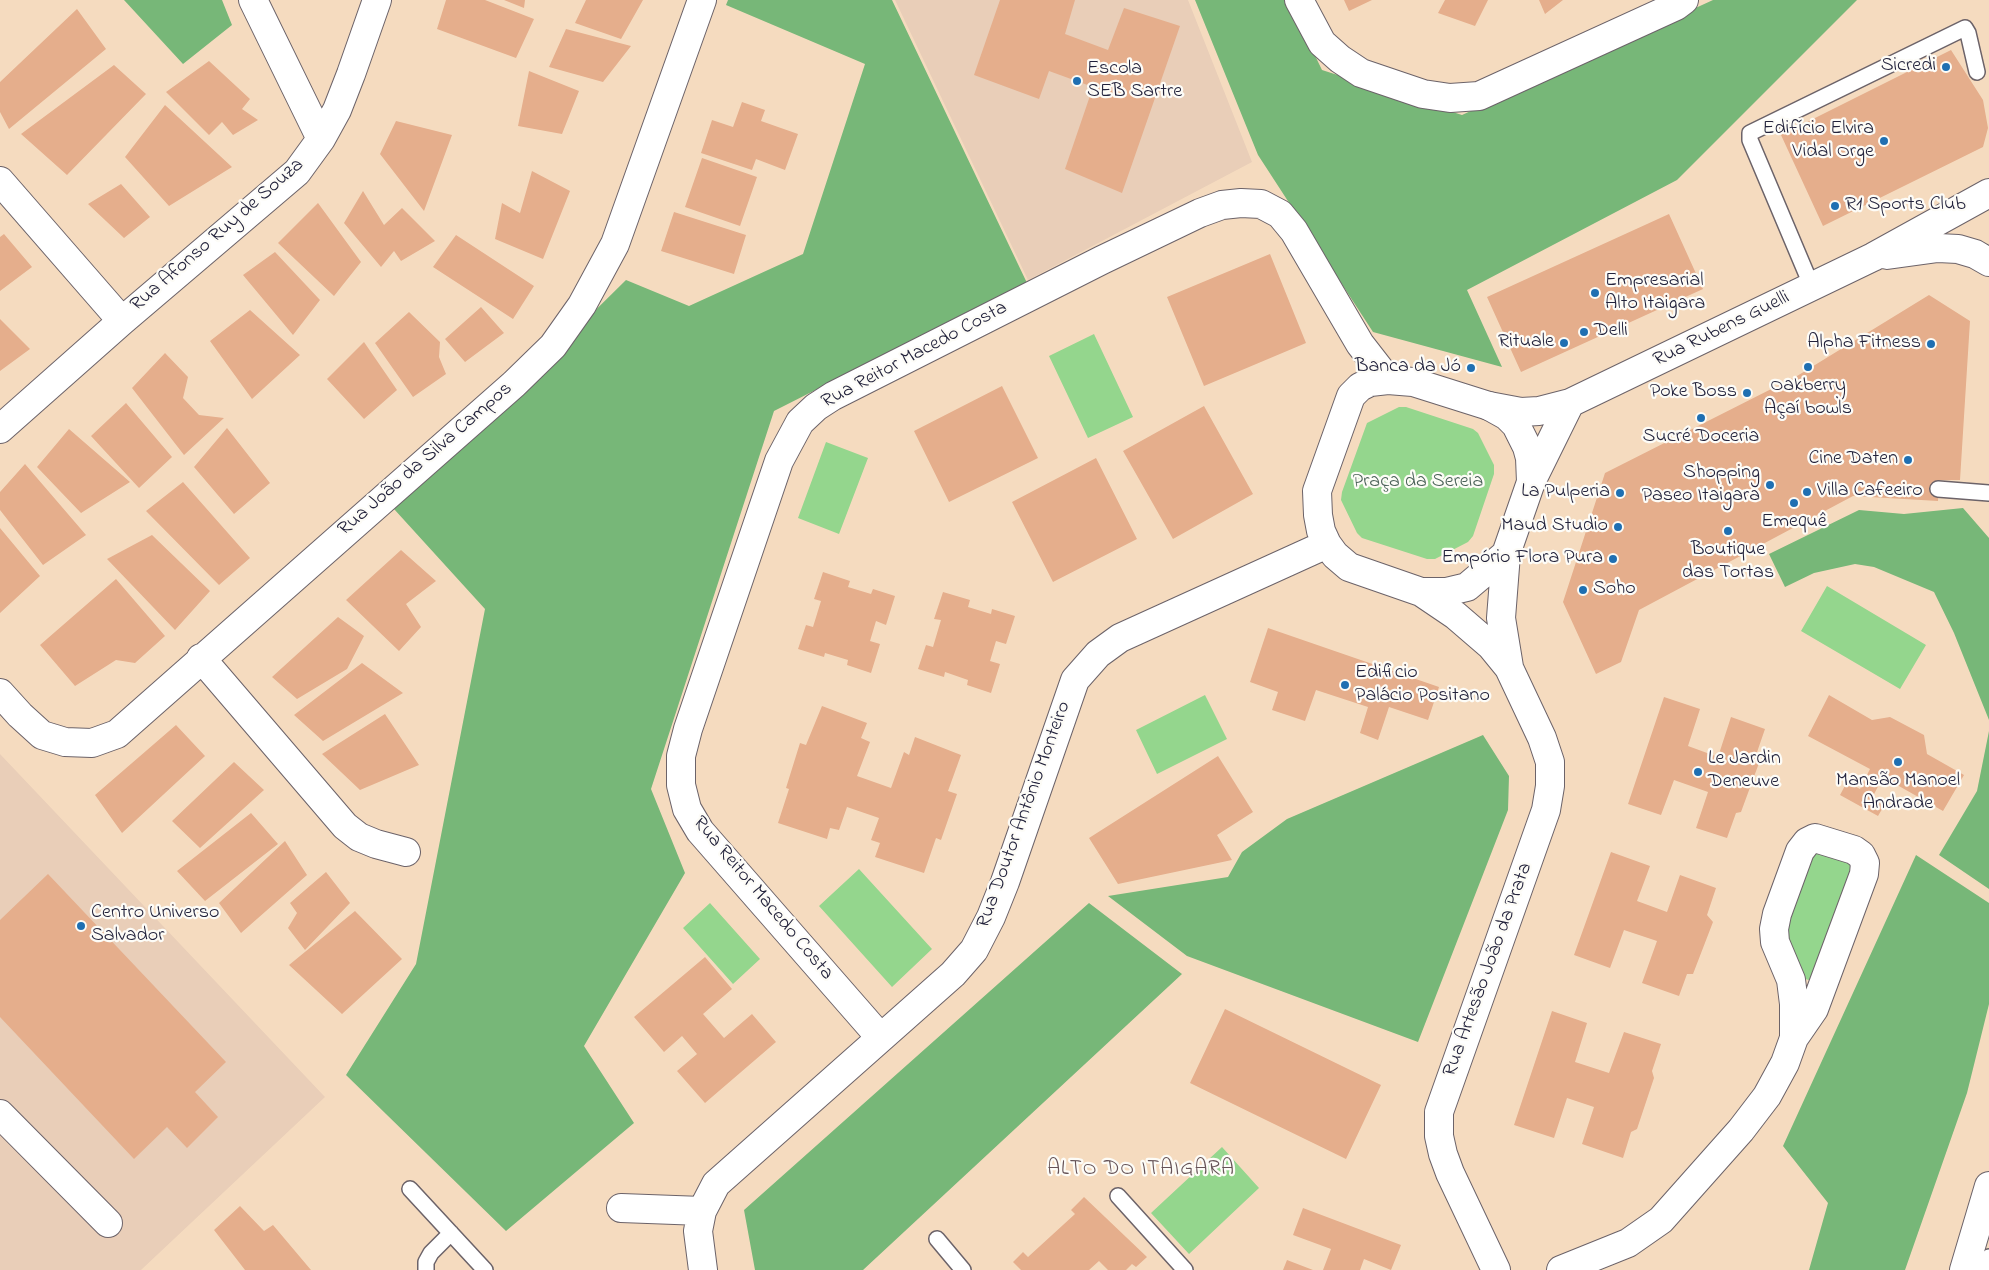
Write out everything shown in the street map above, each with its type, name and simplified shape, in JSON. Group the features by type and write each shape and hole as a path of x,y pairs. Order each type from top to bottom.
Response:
{"street":[{"path":"253,0 321,139"},
{"name":"Rua Afonso Ruy de Souza","path":"0,430 122,321 297,172 321,139 337,110 376,0"},
{"name":"Rua João da Silva Campos","path":"0,693 42,735 66,742 92,743 117,734 514,384 553,346 582,305 615,244 702,0"},
{"path":"1299,0 1322,42 1340,59 1362,73 1423,94 1450,98 1479,96 1676,6 1684,0"},
{"path":"0,182 122,321"},
{"name":"Rua Rubens Guelli","path":"1490,406 1521,412 1539,411 1570,403 1873,257 1989,193"},
{"name":"Rua Reitor Macedo Costa","path":"880,1037 700,831 687,809 680,785 681,756 688,729 779,461 800,422 816,407 833,396 1102,260 1200,213 1222,205 1241,203 1261,204 1280,214 1294,231 1360,344 1388,380"},
{"name":"Rua Rubens Guelli","path":"1873,257 1938,248 1958,249 1975,254 1989,262"},
{"path":"1506,554 1466,587 1446,592 1421,592 1349,567 1335,555 1327,544 1318,515 1318,491 1351,396 1370,382 1388,380 1413,382 1490,406 1507,416 1516,425 1530,458 1531,482"},
{"path":"1531,482 1570,403"},
{"name":"Rua Artesão João da Prata","path":"1509,668 1500,618 1506,554 1531,482"},
{"name":"Rua Doutor Antônio Monteiro","path":"703,1270 700,1259 698,1231 702,1211 716,1184 953,974 974,950 991,917 1005,882 1075,680 1098,654 1120,638 1327,544"},
{"name":"Rua Artesão João da Prata","path":"1421,592 1448,610 1491,646 1509,668 1542,738 1550,762 1550,786 1546,810 1439,1112 1439,1136 1443,1154 1450,1173 1496,1270"},
{"path":"201,658 345,826 359,837 368,841 406,852"},
{"path":"1561,1270 1628,1243 1661,1220 1741,1130 1767,1096 1785,1063 1794,1038 1814,1009 1820,996 1864,874 1865,863 1861,855 1854,850 1815,838 1807,842 1800,851 1776,914 1774,929 1775,942 1791,980 1794,1004 1794,1038"},
{"path":"0,1114 108,1223"},
{"path":"1964,1270 1989,1186"},
{"path":"620,1208 702,1211"}],"lane":[{"path":"1812,286 1750,140 1750,133 1965,28 1968,33 1977,72"},
{"path":"1938,489 1989,493"},
{"path":"410,1189 486,1270"},
{"path":"1118,1196 1185,1270"},
{"path":"426,1270 426,1262 431,1253 451,1233"},
{"path":"936,1239 963,1270"},
{"path":"1985,1270 1989,1257"}],"shaded area":[{"name":"Escola SEB Sartre","path":"895,0 1188,0 1252,162 1028,280"},
{"name":"Centro Universo Salvador","path":"0,754 325,1097 141,1270 0,1270"}],"green space":[{"path":"124,0 222,0 232,25 183,64"},
{"path":"728,0 892,0 1027,283 774,411 651,789 685,873 584,1046 634,1123 506,1231 346,1075 416,964 485,609 394,509 626,280 689,306 803,254 865,64 726,5"},
{"path":"1195,0 1288,0 1322,70 1462,115 1713,0 1857,0 1677,180 1467,290 1502,367 1373,332 1258,155"},
{"path":"1094,334 1133,417 1088,438 1049,356"},
{"name":"Praça da Sereia","path":"1399,407 1406,407 1473,429 1478,433 1494,465 1494,474 1473,536 1468,542 1435,559 1427,559 1362,538 1357,533 1341,500 1342,492 1367,423"},
{"path":"826,442 868,458 839,534 798,518"},
{"path":"1963,508 1989,538 1989,720 1954,633 1934,592 1874,567 1855,564 1814,573 1785,587 1769,554 1859,510 1904,514"},
{"path":"1827,586 1926,645 1900,689 1801,631"},
{"path":"1205,695 1227,739 1157,774 1136,730"},
{"path":"1989,731 1989,889 1939,855 1977,791"},
{"path":"1483,735 1509,776 1508,810 1418,1042 1187,956 1108,896 1228,877 1242,852 1287,819"},
{"path":"1820,851 1851,861 1855,869 1812,981 1802,978 1786,932 1813,856"},
{"path":"1916,855 1989,903 1989,1004 1967,1093 1905,1270 1809,1270 1828,1203 1783,1146"},
{"path":"859,869 932,949 892,987 819,906"},
{"path":"710,903 760,959 733,984 683,928"},
{"path":"1089,903 1182,974 863,1270 755,1270 744,1210"},
{"path":"1222,1147 1259,1188 1189,1254 1151,1213"}],"building":[{"path":"446,0 485,0 534,19 516,58 437,29"},
{"path":"504,0 525,0 524,8"},
{"path":"586,0 643,0 621,39 575,23"},
{"path":"1000,0 1075,0 1065,34 1108,50 1124,8 1180,26 1122,193 1065,169 1093,87 1049,71 1039,99 974,75"},
{"path":"1344,0 1372,0 1349,11"},
{"path":"1445,0 1488,0 1475,26 1438,13"},
{"path":"1539,0 1563,0 1545,14"},
{"path":"77,9 106,49 9,129 0,112 0,82"},
{"path":"566,29 631,46 603,82 549,67"},
{"name":"Edifício Elvira Vidal Orge","path":"1951,50 1983,100 1988,128 1983,147 1823,226 1781,135"},
{"path":"209,61 250,99 242,109 258,120 233,135 222,122 209,135 166,92"},
{"path":"114,65 146,94 67,175 21,134"},
{"path":"529,71 579,91 562,134 518,126"},
{"path":"742,102 765,110 761,121 798,134 785,170 756,159 752,170 701,153 712,120 733,127"},
{"path":"165,105 232,167 169,206 125,157"},
{"path":"396,121 452,135 424,211 380,154"},
{"path":"702,158 757,177 740,226 685,207"},
{"path":"532,171 570,191 543,259 495,239 502,203 520,213"},
{"path":"121,184 150,217 124,238 88,204"},
{"path":"363,191 384,225 402,208 435,241 401,261 394,251 381,267 344,223"},
{"path":"318,203 361,262 334,296 278,243"},
{"path":"674,212 746,235 734,274 661,251"},
{"name":"Empresarial Alto Itaigara","path":"1669,214 1703,289 1521,372 1487,297"},
{"path":"4,234 32,267 0,291 0,237"},
{"path":"456,235 534,286 513,319 433,267"},
{"path":"275,252 320,300 293,335 243,275"},
{"path":"1270,254 1306,343 1204,386 1167,297"},
{"name":"Shopping Paseo Itaigara","path":"1929,295 1970,321 1960,480 1939,480 1938,501 1853,496 1639,610 1621,662 1596,674 1563,602 1605,473 1797,376"},
{"path":"481,307 504,333 465,362 445,339"},
{"path":"250,310 300,355 252,399 210,341"},
{"path":"409,312 440,342 439,357 446,374 413,397 375,343"},
{"path":"0,319 30,349 0,371"},
{"path":"364,342 397,390 364,419 327,379"},
{"path":"165,353 188,377 183,398 199,415 224,418 184,455 132,388"},
{"path":"1002,386 1038,458 949,502 914,431"},
{"path":"126,403 172,457 139,488 91,436"},
{"path":"1204,406 1253,494 1173,539 1123,451"},
{"path":"227,428 270,483 234,514 194,467"},
{"path":"69,429 130,482 81,513 37,467"},
{"path":"1096,458 1137,539 1053,582 1012,502"},
{"path":"25,464 86,535 43,565 0,510 0,492"},
{"path":"183,482 250,558 219,585 146,511"},
{"path":"0,528 40,576 0,613"},
{"path":"152,535 210,591 175,630 107,559"},
{"path":"401,550 436,581 406,604 421,627 399,651 346,600"},
{"path":"823,572 850,581 848,587 871,594 873,589 895,596 886,625 876,621 870,641 880,644 871,673 847,665 848,660 825,653 824,657 798,649 806,625 813,627 821,601 814,599"},
{"path":"116,579 165,636 135,663 116,660 75,686 40,645"},
{"path":"943,592 970,600 968,607 991,614 992,609 1015,616 1006,644 996,641 990,661 1000,664 991,693 967,685 968,680 945,672 944,677 918,669 926,645 933,647 941,620 934,619"},
{"path":"338,617 364,636 347,669 297,699 272,677"},
{"name":"Edificio Palácio Positano","path":"1268,628 1439,687 1428,720 1389,707 1378,740 1360,733 1368,707 1316,690 1305,721 1272,710 1278,692 1250,682"},
{"path":"362,663 403,693 323,741 294,715"},
{"name":"Mansão Manoel Andrade","path":"1829,695 1872,720 1890,717 1924,735 1927,754 1964,775 1943,811 1883,777 1873,796 1885,804 1878,816 1840,795 1847,782 1860,789 1870,769 1808,736"},
{"name":"Le Jardin Deneuve","path":"1664,697 1700,709 1688,746 1718,757 1731,717 1765,729 1755,758 1759,763 1741,812 1736,813 1727,838 1696,828 1708,792 1674,780 1661,815 1628,804"},
{"path":"822,706 867,723 861,738 870,742 857,776 891,788 904,752 909,755 915,737 961,755 948,791 957,794 941,840 936,838 924,873 875,857 880,843 871,840 879,818 847,807 839,830 830,828 827,839 778,823 789,789 786,788 800,743 806,745"},
{"path":"385,714 419,765 360,790 322,754"},
{"path":"176,725 205,756 122,833 95,795"},
{"path":"1218,756 1253,812 1217,835 1232,860 1118,884 1089,838"},
{"path":"234,762 264,790 200,848 172,821"},
{"path":"251,813 278,844 205,901 177,871"},
{"path":"285,841 307,875 241,933 219,903"},
{"path":"1611,852 1650,866 1637,901 1667,912 1680,875 1716,888 1707,915 1713,922 1693,974 1687,974 1679,996 1642,983 1657,941 1624,930 1610,968 1574,955"},
{"path":"326,872 350,903 305,950 288,928 297,913 290,903"},
{"path":"48,874 226,1062 195,1092 218,1117 187,1148 167,1127 134,1159 0,1017 0,920"},
{"path":"355,911 402,959 342,1014 289,965"},
{"path":"705,957 732,989 703,1014 724,1038 752,1014 776,1042 705,1103 677,1071 697,1054 682,1036 664,1052 634,1017"},
{"path":"1225,1009 1381,1085 1346,1159 1190,1083"},
{"path":"1552,1011 1587,1023 1575,1062 1609,1073 1624,1032 1661,1044 1652,1071 1654,1078 1637,1129 1631,1132 1623,1158 1582,1144 1594,1107 1567,1098 1554,1138 1514,1125"},
{"path":"1084,1197 1147,1257 1136,1267 1132,1264 1126,1270 1108,1270 1099,1261 1089,1270 1021,1270 1013,1262 1023,1252 1028,1257 1075,1214 1071,1210"},
{"path":"240,1206 264,1231 273,1225 311,1270 245,1270 214,1230"},
{"path":"1303,1208 1401,1245 1391,1270 1364,1259 1360,1270 1323,1270 1331,1249 1293,1235"},
{"path":"1287,1260 1313,1270 1283,1270"}],"place":[{"name":"Sicredi","path":"1946,67"},
{"name":"Escola SEB Sartre","path":"1077,81"},
{"name":"Edifício Elvira Vidal Orge","path":"1884,141"},
{"name":"R1 Sports Club","path":"1835,206"},
{"name":"Empresarial Alto Itaigara","path":"1595,293"},
{"name":"Delli","path":"1584,332"},
{"name":"Rituale","path":"1564,343"},
{"name":"Alpha Fitness","path":"1931,344"},
{"name":"Oakberry Açaí bowls","path":"1808,367"},
{"name":"Banca da Jó","path":"1471,368"},
{"name":"Poke Boss","path":"1747,393"},
{"name":"Sucré Doceria","path":"1701,418"},
{"name":"Cine Daten","path":"1908,460"},
{"name":"Shopping Paseo Itaigara","path":"1770,485"},
{"name":"Villa Cafeeiro","path":"1807,492"},
{"name":"La Pulperia","path":"1620,493"},
{"name":"Emequê","path":"1794,503"},
{"name":"Maud Studio","path":"1618,527"},
{"name":"Boutique das Tortas","path":"1728,531"},
{"name":"Empório Flora Pura","path":"1613,559"},
{"name":"Soho","path":"1583,590"},
{"name":"Edificio Palácio Positano","path":"1345,685"},
{"name":"Mansão Manoel Andrade","path":"1898,762"},
{"name":"Le Jardin Deneuve","path":"1698,772"},
{"name":"Centro Universo Salvador","path":"81,926"}],"district":[{"name":"ALTO DO ITAIGARA","path":"1141,1171"}]}
